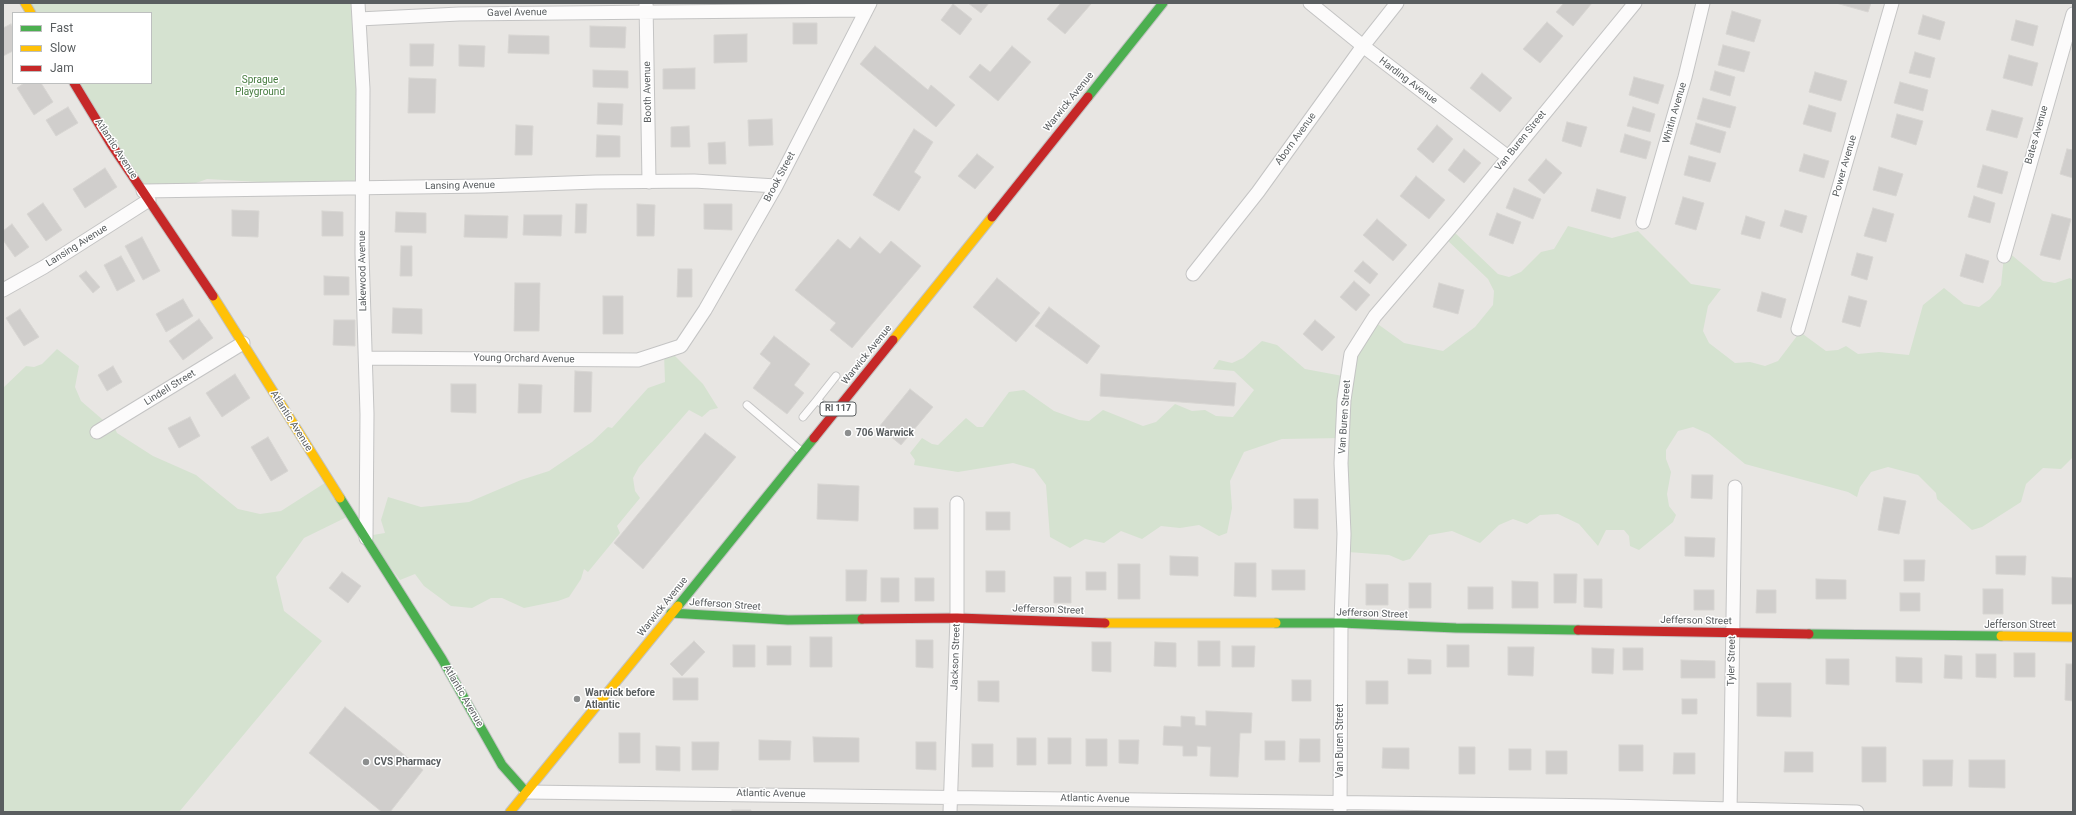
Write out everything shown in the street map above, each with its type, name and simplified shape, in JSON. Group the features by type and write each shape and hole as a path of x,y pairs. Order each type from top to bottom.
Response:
{"street":[{"path":"25,3 30,12"},
{"name":"Lakewood Avenue","path":"358,3 362,89 362,188 367,414 366,538"},
{"name":"Warwick Avenue","path":"510,812 834,414 1163,3"},
{"name":"Harding Avenue","path":"1310,3 1508,158"},
{"name":"Aborn Avenue","path":"1193,274 1258,192 1363,46 1397,3"},
{"name":"Van Buren Street","path":"1340,807 1341,623 1344,534 1341,463 1344,400 1351,354 1375,316 1458,219 1635,3"},
{"name":"Whitin Avenue","path":"1643,222 1685,77 1703,3"},
{"name":"Power Avenue","path":"1798,329 1892,3"},
{"name":"Gavel Avenue","path":"359,19 646,7 868,6"},
{"name":"Brook Street","path":"681,346 705,310 776,186 868,6"},
{"name":"Booth Avenue","path":"646,7 649,182"},
{"name":"Bates Avenue","path":"2004,256 2042,116 2073,14"},
{"name":"Atlantic Avenue","path":"75,84 111,144 243,343 366,538 442,659 502,764 526,792 951,796 1340,807 1858,812"},
{"name":"Lansing Avenue","path":"3,290 44,267 146,196 362,188 694,181 776,186"},
{"name":"Lindell Street","path":"97,432 243,343"},
{"name":"Young Orchard Avenue","path":"366,358 638,360 681,346"},
{"name":"Tyler Street","path":"1730,810 1735,487"},
{"name":"Jackson Street","path":"950,812 958,618 957,503"},
{"name":"Jefferson Street","path":"671,613 788,620 958,618 1132,624 1341,623 1456,628 2073,637"}],"lane":[{"path":"803,417 836,376"},
{"path":"816,400 834,414"},
{"path":"747,405 802,452"}],"green space":[{"name":"Sprague Playground","path":"26,3 360,3 363,188 207,179 153,199 76,84 152,84 152,12 31,12"},
{"path":"1568,226 1612,238 1638,231 1691,284 1721,289 1708,306 1703,331 1709,343 1735,363 1750,362 1765,366 1778,361 1800,332 1826,351 1838,350 1846,346 1858,354 1879,352 1909,355 1923,305 1944,288 1964,304 1979,307 1990,299 2001,285 2004,256 2008,252 2043,281 2055,283 2070,278 2073,280 2073,457 2061,469 2043,468 2026,484 2021,502 1982,527 1972,530 1937,499 1936,493 1918,475 1888,467 1871,472 1860,487 1857,497 1848,492 1745,464 1709,434 1693,427 1678,431 1666,450 1666,459 1671,472 1667,494 1669,506 1676,515 1673,522 1639,550 1630,546 1629,536 1624,530 1606,530 1598,546 1579,524 1558,514 1540,515 1527,524 1513,519 1499,525 1480,543 1452,531 1429,535 1410,559 1403,561 1389,555 1348,552 1342,438 1282,439 1244,452 1230,481 1232,508 1227,533 1219,536 1199,525 1180,528 1161,526 1142,539 1121,531 1104,543 1085,539 1070,548 1050,537 1046,485 1034,469 1013,463 958,472 914,465 915,460 910,453 922,438 932,444 938,445 966,418 977,427 983,427 1009,392 1024,390 1054,411 1079,420 1089,421 1103,410 1143,426 1156,422 1175,404 1192,411 1205,410 1216,416 1233,417 1254,390 1234,371 1213,369 1219,360 1232,363 1243,358 1262,341 1277,345 1305,369 1348,377 1353,353 1375,322 1404,343 1443,351 1475,327 1493,305 1494,291 1488,279 1445,238 1452,230 1498,274 1509,277 1521,272 1541,252 1554,249"},
{"path":"57,349 79,366 75,387 81,401 110,426 114,426 117,433 153,456 196,475 238,509 260,514 281,511 328,481 353,514 304,538 276,577 284,611 322,641 179,812 3,812 3,388 26,366 34,367 42,364"},
{"path":"664,353 672,353 703,384 718,408 710,410 702,417 689,410 639,467 633,478 635,491 640,498 617,526 620,533 588,572 584,569 581,579 569,597 558,601 524,608 502,598 491,598 472,608 451,606 424,586 415,574 400,580 367,536 385,533 381,520 388,497 421,507 469,502 521,480 549,471 592,442 608,427 612,428 648,388 665,382"}],"building":[{"path":"968,3 989,3 981,13"},
{"path":"1061,3 1091,4 1065,34 1047,19"},
{"path":"1564,3 1592,3 1573,26 1556,12"},
{"path":"1836,3 1871,3 1868,12"},
{"path":"953,4 972,19 960,35 941,20"},
{"path":"1732,11 1761,20 1754,42 1726,34"},
{"path":"1923,15 1945,22 1940,40 1918,34"},
{"path":"2016,20 2038,26 2033,46 2011,40"},
{"path":"1547,22 1563,36 1540,63 1523,49"},
{"path":"793,23 817,23 817,44 793,44"},
{"path":"11,24 12,26 12,52 3,56 3,28"},
{"path":"590,26 626,27 625,48 590,47"},
{"path":"747,34 747,62 714,63 714,35"},
{"path":"509,35 549,36 549,54 508,53"},
{"path":"410,44 434,44 433,66 410,66"},
{"path":"459,45 485,46 484,67 459,66"},
{"path":"1723,45 1750,52 1744,72 1718,65"},
{"path":"875,46 928,90 931,85 955,105 936,127 860,64"},
{"path":"1012,46 1031,62 998,101 969,77 980,64 990,72"},
{"path":"1915,52 1935,58 1930,78 1909,73"},
{"path":"2009,55 2038,63 2032,86 2003,78"},
{"path":"695,68 695,89 663,89 663,69"},
{"path":"593,70 628,71 628,88 593,87"},
{"path":"1715,71 1735,77 1730,96 1710,90"},
{"path":"1815,72 1847,81 1841,101 1809,92"},
{"path":"1482,73 1512,98 1500,112 1470,88"},
{"path":"1634,77 1664,85 1658,104 1629,95"},
{"path":"409,78 436,79 435,113 408,113"},
{"path":"1900,82 1928,90 1923,111 1894,103"},
{"path":"23,84 42,84 53,102 34,115 17,88"},
{"path":"1703,98 1736,107 1730,128 1697,119"},
{"path":"598,103 623,104 622,125 597,124"},
{"path":"1809,105 1836,113 1831,132 1803,124"},
{"path":"68,107 78,123 56,136 46,120"},
{"path":"1633,107 1655,114 1650,132 1627,126"},
{"path":"1992,110 2023,118 2017,138 1986,130"},
{"path":"1897,114 1923,121 1916,145 1891,137"},
{"path":"772,119 773,145 749,146 748,120"},
{"path":"1567,122 1587,127 1581,147 1562,141"},
{"path":"1696,123 1726,132 1720,153 1690,144"},
{"path":"516,125 533,126 532,155 515,155"},
{"path":"1437,125 1453,139 1433,163 1417,149"},
{"path":"689,126 690,147 671,147 671,127"},
{"path":"914,129 933,142 914,172 921,177 899,211 873,195"},
{"path":"1625,134 1651,142 1646,159 1620,152"},
{"path":"597,135 620,136 620,157 596,157"},
{"path":"725,142 726,164 709,164 708,143"},
{"path":"1464,149 1481,163 1464,183 1448,170"},
{"path":"2067,149 2073,150 2073,178 2060,174"},
{"path":"977,154 994,167 975,189 958,176"},
{"path":"1804,154 1829,161 1824,178 1799,171"},
{"path":"1689,156 1716,163 1710,182 1684,175"},
{"path":"1546,159 1562,173 1544,194 1528,180"},
{"path":"1983,165 2008,172 2002,194 1977,187"},
{"path":"1879,167 1903,174 1896,196 1873,190"},
{"path":"105,168 117,187 85,208 73,189"},
{"path":"1416,176 1445,200 1429,219 1400,196"},
{"path":"1514,188 1541,199 1533,219 1506,208"},
{"path":"1597,189 1626,197 1620,219 1591,211"},
{"path":"1974,196 1995,203 1990,223 1968,217"},
{"path":"1683,197 1704,203 1696,230 1675,224"},
{"path":"43,203 62,230 46,241 27,214"},
{"path":"576,204 587,204 586,233 575,233"},
{"path":"637,204 655,205 654,236 637,236"},
{"path":"704,204 732,204 732,230 704,229"},
{"path":"1873,208 1894,214 1886,242 1864,236"},
{"path":"232,210 259,211 258,237 232,236"},
{"path":"1785,210 1807,216 1802,233 1780,226"},
{"path":"322,211 343,212 343,236 322,236"},
{"path":"396,212 426,213 426,233 395,232"},
{"path":"1497,213 1521,222 1513,244 1489,235"},
{"path":"2052,214 2071,219 2060,260 2040,255"},
{"path":"465,215 508,216 507,238 464,237"},
{"path":"524,215 562,215 561,236 523,235"},
{"path":"1746,216 1765,222 1760,239 1741,234"},
{"path":"1377,219 1407,245 1393,261 1363,235"},
{"path":"12,224 29,247 15,257 3,240 3,231"},
{"path":"142,237 160,271 143,280 125,246"},
{"path":"860,237 880,254 891,241 921,266 852,348 830,330 836,323 795,290 838,239 850,249"},
{"path":"401,246 412,246 412,276 400,276"},
{"path":"1857,253 1873,257 1867,280 1851,275"},
{"path":"1966,254 1989,261 1983,283 1960,276"},
{"path":"121,256 135,281 117,291 104,265"},
{"path":"1363,261 1378,274 1370,284 1354,271"},
{"path":"678,269 692,269 692,297 677,297"},
{"path":"86,271 100,287 93,293 79,276"},
{"path":"324,276 349,277 349,295 324,295"},
{"path":"997,278 1040,313 1016,342 973,307"},
{"path":"1354,281 1370,295 1356,311 1340,297"},
{"path":"515,283 540,283 539,331 514,331"},
{"path":"1439,283 1464,290 1458,314 1433,307"},
{"path":"1762,292 1786,299 1781,318 1757,311"},
{"path":"603,296 623,296 623,334 603,334"},
{"path":"1849,296 1867,301 1860,327 1842,322"},
{"path":"183,299 193,316 166,332 156,314"},
{"path":"1049,307 1100,346 1087,364 1035,326"},
{"path":"393,308 422,309 422,334 392,333"},
{"path":"20,309 39,337 24,346 6,318"},
{"path":"199,319 213,338 183,360 169,341"},
{"path":"334,320 355,320 355,346 333,345"},
{"path":"1315,320 1335,337 1322,351 1303,334"},
{"path":"774,336 810,364 794,385 804,393 787,414 753,388 771,363 760,354"},
{"path":"113,366 122,382 107,391 98,375"},
{"path":"575,371 592,372 591,412 574,412"},
{"path":"235,374 250,398 222,417 206,393"},
{"path":"1101,374 1236,383 1234,406 1100,396"},
{"path":"451,384 476,384 476,413 451,412"},
{"path":"519,384 542,385 541,413 518,413"},
{"path":"910,389 933,407 901,445 879,427"},
{"path":"190,417 200,436 179,448 168,428"},
{"path":"705,433 736,457 643,569 614,543"},
{"path":"268,437 288,471 271,481 251,447"},
{"path":"1692,475 1713,475 1712,499 1691,498"},
{"path":"818,484 859,486 858,521 817,519"},
{"path":"1884,497 1906,501 1899,534 1878,530"},
{"path":"1294,499 1318,499 1318,529 1294,528"},
{"path":"914,508 938,508 938,529 914,529"},
{"path":"986,512 1010,512 1010,530 986,530"},
{"path":"1685,537 1715,538 1714,557 1685,556"},
{"path":"1170,556 1198,557 1198,576 1170,575"},
{"path":"1996,556 2026,556 2025,575 1996,574"},
{"path":"1904,560 1925,560 1924,581 1904,581"},
{"path":"1235,563 1256,563 1256,597 1234,596"},
{"path":"1118,564 1140,564 1140,599 1118,599"},
{"path":"846,570 867,570 866,601 846,601"},
{"path":"1272,570 1305,570 1305,590 1272,590"},
{"path":"986,571 1005,571 1005,592 986,592"},
{"path":"342,572 361,586 348,603 329,588"},
{"path":"1086,572 1106,572 1106,590 1086,590"},
{"path":"1554,574 1577,574 1576,603 1554,603"},
{"path":"1054,577 1071,577 1071,603 1054,603"},
{"path":"2052,577 2073,578 2073,604 2052,604"},
{"path":"881,578 899,578 899,602 881,602"},
{"path":"915,578 934,578 934,601 915,601"},
{"path":"1584,579 1602,579 1602,608 1584,607"},
{"path":"1816,579 1846,580 1846,599 1816,599"},
{"path":"1512,581 1538,582 1538,608 1512,608"},
{"path":"1409,583 1431,583 1431,608 1409,608"},
{"path":"1366,584 1388,584 1388,605 1366,605"},
{"path":"1468,587 1493,587 1493,609 1468,609"},
{"path":"1983,589 2003,589 2003,614 1983,614"},
{"path":"1694,590 1714,590 1714,610 1694,610"},
{"path":"1757,590 1776,590 1776,613 1756,613"},
{"path":"1900,593 1920,593 1920,611 1900,611"},
{"path":"810,637 832,637 832,667 810,667"},
{"path":"916,640 933,640 933,668 916,667"},
{"path":"694,641 705,652 682,676 670,664"},
{"path":"1198,641 1220,641 1220,666 1198,666"},
{"path":"1092,642 1111,642 1111,672 1092,671"},
{"path":"1155,642 1176,643 1176,667 1154,666"},
{"path":"733,645 755,645 755,667 733,667"},
{"path":"1447,645 1469,645 1469,667 1447,667"},
{"path":"767,646 791,646 791,665 767,665"},
{"path":"1232,646 1255,646 1254,667 1232,667"},
{"path":"1508,647 1534,647 1533,676 1508,675"},
{"path":"1592,648 1614,649 1613,674 1592,673"},
{"path":"1623,648 1643,648 1643,670 1623,670"},
{"path":"2014,653 2035,653 2035,677 2014,677"},
{"path":"1976,654 1996,654 1996,678 1976,677"},
{"path":"1945,655 1962,656 1962,679 1944,678"},
{"path":"1896,657 1922,658 1922,683 1896,682"},
{"path":"1408,659 1431,660 1431,674 1408,674"},
{"path":"1826,659 1849,659 1849,685 1826,684"},
{"path":"1681,660 1715,661 1715,678 1681,678"},
{"path":"2066,664 2073,664 2073,701 2065,700"},
{"path":"673,678 698,678 698,700 673,700"},
{"path":"1292,680 1311,680 1311,701 1292,701"},
{"path":"978,681 999,681 999,702 978,701"},
{"path":"1366,681 1388,681 1388,704 1366,704"},
{"path":"1757,683 1791,683 1791,717 1757,716"},
{"path":"1682,699 1697,699 1697,714 1682,714"},
{"name":"CVS Pharmacy","path":"345,707 423,770 390,812 382,812 309,753"},
{"path":"1206,711 1252,713 1251,733 1240,733 1238,777 1210,776 1211,747 1197,746 1197,756 1183,756 1183,746 1163,745 1164,726 1181,727 1181,716 1195,717 1195,725 1206,726"},
{"path":"619,733 640,733 640,763 619,763"},
{"path":"813,737 859,738 859,762 814,762"},
{"path":"1017,738 1036,738 1036,765 1017,765"},
{"path":"1048,738 1071,738 1071,764 1048,764"},
{"path":"1086,739 1107,739 1107,766 1086,766"},
{"path":"1300,739 1320,739 1320,762 1299,762"},
{"path":"759,740 791,741 790,760 759,760"},
{"path":"1119,740 1139,740 1138,764 1119,763"},
{"path":"1265,741 1285,741 1285,760 1265,760"},
{"path":"692,742 719,742 718,770 692,770"},
{"path":"916,742 936,742 936,770 916,769"},
{"path":"972,744 993,744 993,767 972,767"},
{"path":"1619,745 1643,745 1643,771 1619,771"},
{"path":"656,746 680,747 680,771 656,770"},
{"path":"1459,747 1475,747 1475,774 1459,774"},
{"path":"1862,747 1886,747 1886,782 1862,782"},
{"path":"1383,748 1409,748 1409,769 1382,768"},
{"path":"1509,749 1531,749 1531,770 1509,770"},
{"path":"1546,751 1567,751 1567,774 1546,774"},
{"path":"1785,752 1813,752 1813,772 1784,772"},
{"path":"1674,753 1695,753 1695,774 1673,774"},
{"path":"1923,760 1953,760 1952,786 1923,786"},
{"path":"1969,760 2005,760 2005,788 1969,787"},
{"path":"732,810 751,810 751,812 732,812"}],"traffic: fast":[{"path":"1088,97 1163,3"},
{"path":"678,606 814,438"},
{"path":"340,498 442,659 502,765 526,792"},
{"path":"671,613 788,620 862,619"},
{"path":"1276,623 1341,623 1456,628 1578,630"},
{"path":"1809,634 2001,636"}],"traffic: slow":[{"path":"25,3 30,12"},
{"path":"893,340 992,217"},
{"path":"213,296 340,498"},
{"path":"510,812 678,606"},
{"path":"1105,623 1276,623"},
{"path":"2001,636 2073,637"}],"traffic: jam":[{"path":"75,84 111,144 213,296"},
{"path":"992,217 1088,97"},
{"path":"814,438 893,340"},
{"path":"862,619 957,618 1105,623"},
{"path":"1578,630 1809,634"}],"place":[{"name":"706 Warwick","path":"848,433"},
{"name":"Warwick before Atlantic","path":"577,699"},
{"name":"CVS Pharmacy","path":"366,762"}]}
